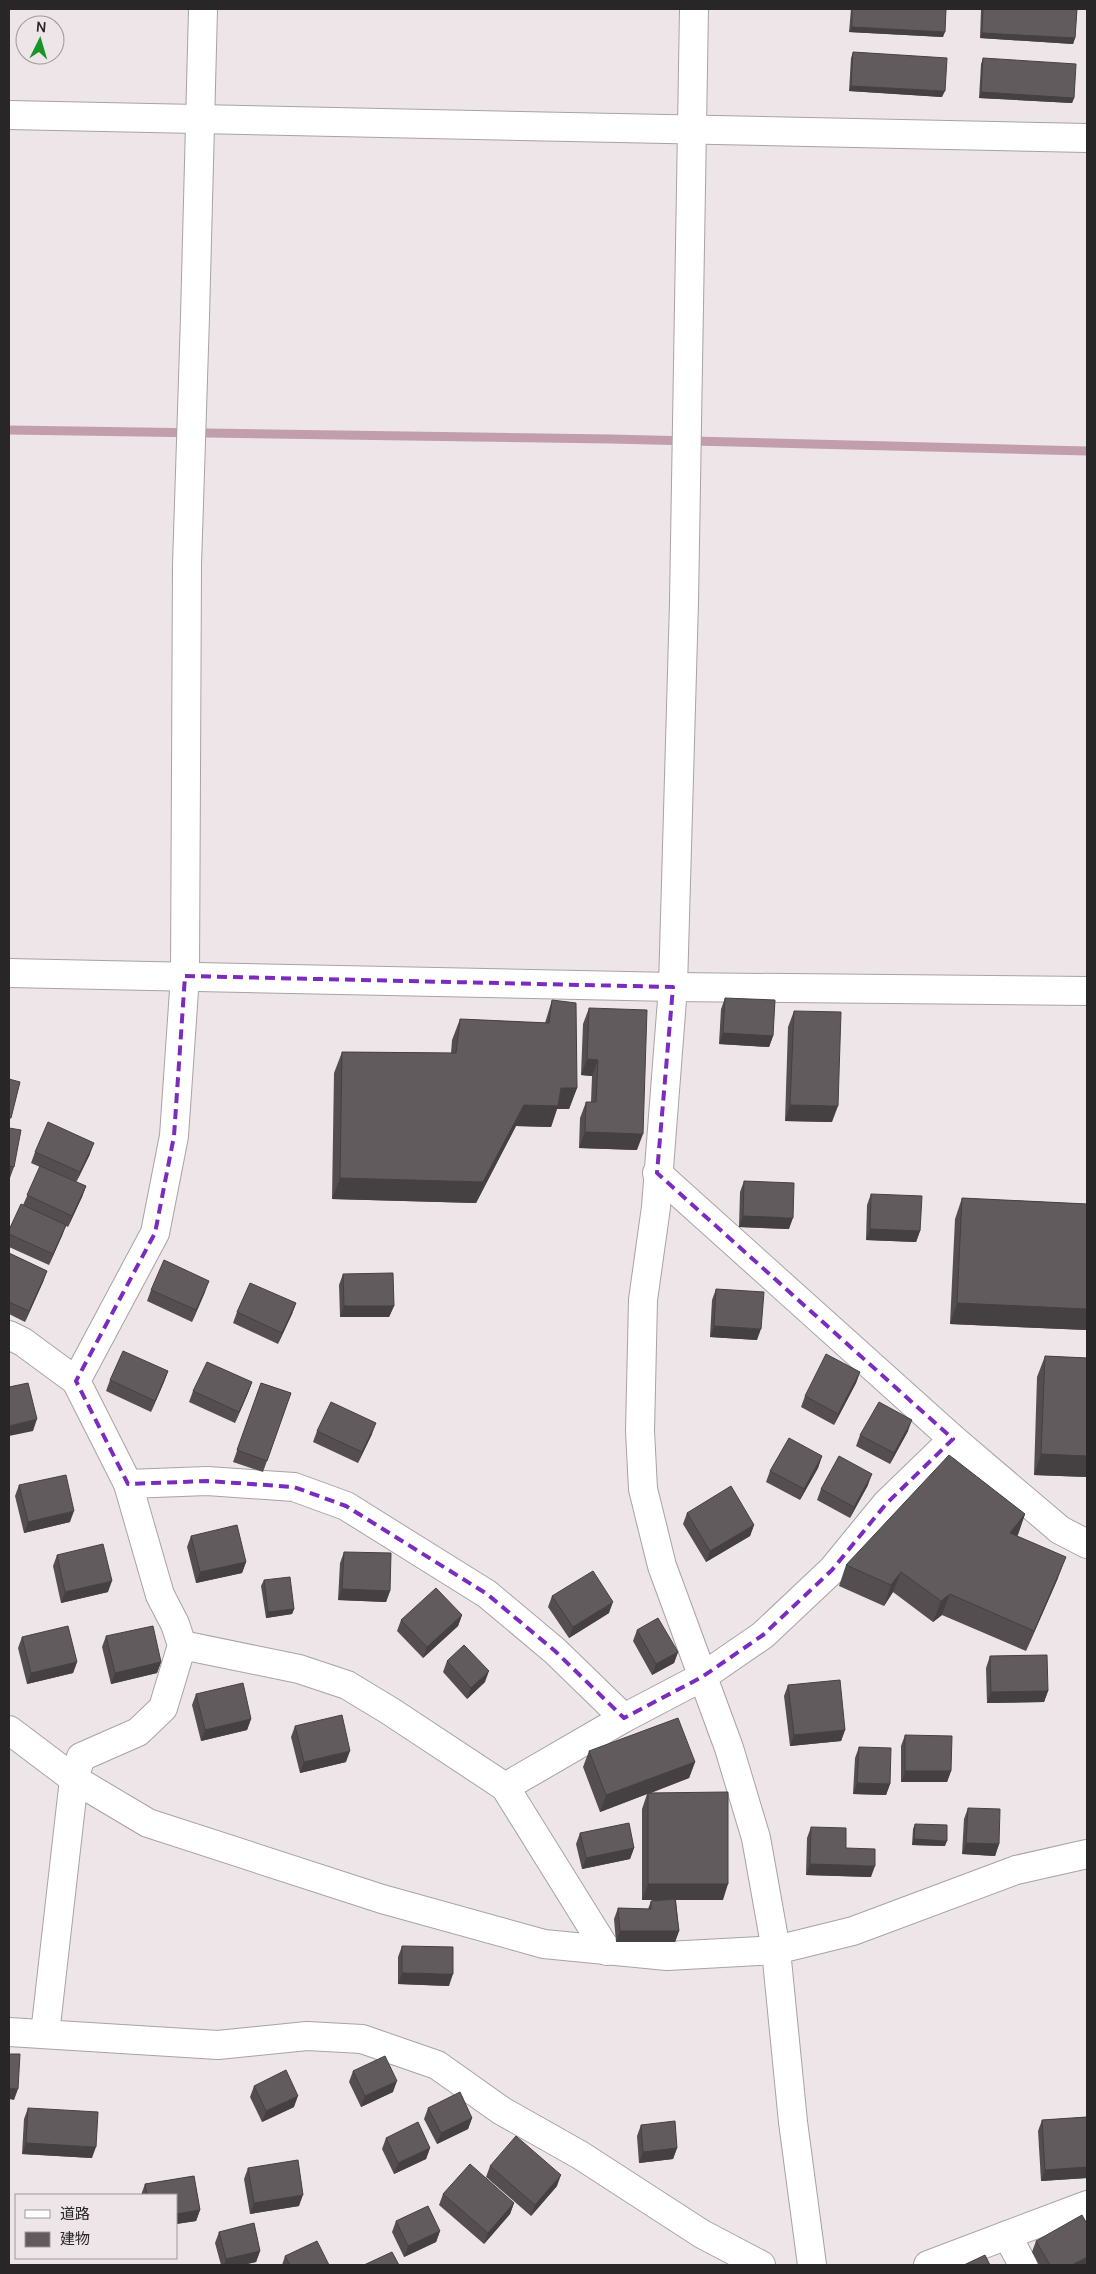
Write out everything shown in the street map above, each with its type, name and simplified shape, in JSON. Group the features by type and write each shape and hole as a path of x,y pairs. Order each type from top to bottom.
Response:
{"street":[{"path":"76,1381 155,1233 174,1136 185,976 187,565 203,9"},
{"path":"694,9 690,128 684,602 673,987 657,1173 656,1207 643,1300 640,1431 643,1488 662,1566 728,1748 756,1838 776,1950 793,2122 812,2265"},
{"path":"9,115 690,128 1087,138"},
{"path":"9,972 673,987 1087,991"},
{"path":"657,1173 953,1439 1060,1530 1087,1544"},
{"path":"9,1335 23,1342 76,1381 128,1484 160,1595 175,1624 182,1645 163,1708 138,1732 81,1757 74,1779 44,2034"},
{"path":"506,1787 624,1718 702,1677 763,1635 832,1570 886,1504 953,1439"},
{"path":"128,1484 207,1481 294,1487 346,1506 487,1594 555,1651 624,1718"},
{"path":"182,1645 299,1669 347,1685 506,1787 607,1951"},
{"path":"9,1730 74,1779 148,1823 363,1893 544,1944 667,1956 776,1950 853,1930 1016,1870 1087,1854"},
{"path":"9,2032 218,2045 307,2036 362,2039 436,2066 502,2111 580,2155 702,2234 756,2264"},
{"path":"928,2265 1087,2205"},
{"path":"1007,2235 1023,2265"}],"highlighted area":[{"path":"185,976 673,987 657,1173 953,1439 886,1504 832,1570 763,1635 702,1677 624,1718 555,1651 487,1594 346,1506 294,1487 207,1481 128,1484 76,1381 155,1233 174,1136"}],"building":[{"path":"852,9 946,9 945,32 852,27"},
{"path":"983,9 1077,9 1075,38 982,33"},
{"path":"853,52 947,58 945,91 851,86"},
{"path":"983,58 1076,64 1074,98 981,92"},
{"path":"725,998 775,1000 773,1036 723,1033"},
{"path":"552,1000 576,1003 577,1088 561,1088 558,1106 524,1105 483,1182 340,1178 342,1052 456,1053 460,1019 549,1023"},
{"path":"589,1008 647,1010 643,1134 585,1132 586,1102 596,1102 598,1060 587,1059"},
{"path":"794,1011 841,1012 838,1106 790,1105"},
{"path":"9,1079 20,1082 11,1118 9,1118"},
{"path":"48,1122 94,1143 80,1172 35,1152"},
{"path":"9,1128 21,1130 14,1167 9,1166"},
{"path":"40,1166 86,1186 72,1216 27,1195"},
{"path":"744,1181 794,1183 793,1218 743,1216"},
{"path":"871,1194 922,1196 920,1231 870,1229"},
{"path":"962,1198 1087,1204 1087,1309 957,1303"},
{"path":"21,1204 66,1225 53,1254 9,1234"},
{"path":"9,1253 47,1271 29,1311 9,1302"},
{"path":"164,1260 209,1281 196,1310 151,1290"},
{"path":"393,1273 394,1306 344,1306 343,1274"},
{"path":"250,1283 296,1303 282,1333 237,1312"},
{"path":"716,1289 764,1292 761,1329 714,1326"},
{"path":"123,1351 168,1371 155,1401 110,1380"},
{"path":"826,1354 860,1372 838,1414 805,1396"},
{"path":"1045,1356 1087,1358 1087,1456 1041,1454"},
{"path":"207,1362 252,1382 239,1412 193,1391"},
{"path":"28,1383 37,1419 9,1426 9,1387"},
{"path":"261,1383 291,1393 267,1461 237,1450"},
{"path":"331,1402 376,1423 362,1452 317,1431"},
{"path":"879,1402 912,1420 894,1453 860,1435"},
{"path":"789,1438 822,1456 804,1489 770,1471"},
{"path":"949,1455 1025,1514 1010,1533 1066,1557 1034,1631 950,1594 941,1601 901,1572 891,1585 846,1565"},
{"path":"839,1456 872,1474 854,1507 821,1489"},
{"path":"66,1475 74,1511 28,1522 19,1485"},
{"path":"731,1486 754,1525 710,1551 687,1513"},
{"path":"237,1525 246,1562 200,1572 191,1536"},
{"path":"103,1544 112,1581 65,1592 57,1555"},
{"path":"344,1552 391,1553 390,1591 342,1589"},
{"path":"593,1571 613,1602 573,1627 552,1596"},
{"path":"290,1577 294,1609 268,1612 264,1580"},
{"path":"436,1588 462,1615 427,1647 401,1620"},
{"path":"658,1618 678,1652 656,1664 637,1630"},
{"path":"68,1626 77,1662 31,1673 22,1637"},
{"path":"153,1626 161,1662 115,1673 106,1636"},
{"path":"464,1645 489,1671 471,1688 447,1661"},
{"path":"1047,1655 1048,1691 991,1692 990,1656"},
{"path":"840,1680 845,1730 794,1735 788,1685"},
{"path":"243,1683 251,1719 205,1730 196,1694"},
{"path":"342,1715 350,1751 304,1762 295,1726"},
{"path":"678,1718 695,1762 606,1795 589,1751"},
{"path":"905,1735 952,1736 951,1771 905,1771"},
{"path":"859,1747 891,1748 890,1784 857,1783"},
{"path":"728,1792 728,1884 648,1884 648,1793"},
{"path":"968,1808 1000,1809 999,1844 966,1843"},
{"path":"629,1823 634,1848 586,1858 580,1833"},
{"path":"915,1824 947,1825 947,1841 914,1839"},
{"path":"811,1827 846,1828 846,1848 875,1849 875,1866 810,1864"},
{"path":"675,1899 679,1931 620,1931 618,1908 651,1909 651,1901"},
{"path":"402,1946 453,1947 453,1974 402,1973"},
{"path":"9,2054 20,2054 18,2089 9,2088"},
{"path":"385,2056 397,2081 365,2096 353,2071"},
{"path":"286,2070 298,2096 266,2111 254,2086"},
{"path":"460,2092 472,2118 441,2133 428,2108"},
{"path":"28,2108 98,2112 96,2147 26,2143"},
{"path":"1087,2117 1087,2167 1045,2170 1042,2120"},
{"path":"675,2121 677,2148 643,2152 641,2125"},
{"path":"418,2122 430,2148 398,2163 386,2138"},
{"path":"516,2136 561,2175 535,2205 490,2166"},
{"path":"298,2160 303,2195 254,2203 248,2168"},
{"path":"470,2164 514,2203 488,2233 443,2194"},
{"path":"194,2176 200,2210 178,2214 178,2194 147,2194 145,2184"},
{"path":"428,2206 440,2231 408,2246 396,2221"},
{"path":"1082,2215 1087,2224 1087,2257 1072,2265 1050,2265 1036,2241"},
{"path":"254,2223 260,2251 226,2259 219,2232"},
{"path":"317,2241 329,2265 290,2265 285,2256"},
{"path":"392,2252 399,2265 364,2265"},
{"path":"985,2255 990,2265 964,2265"}],"waterway":[{"path":"9,430 611,439 1087,451"}]}
